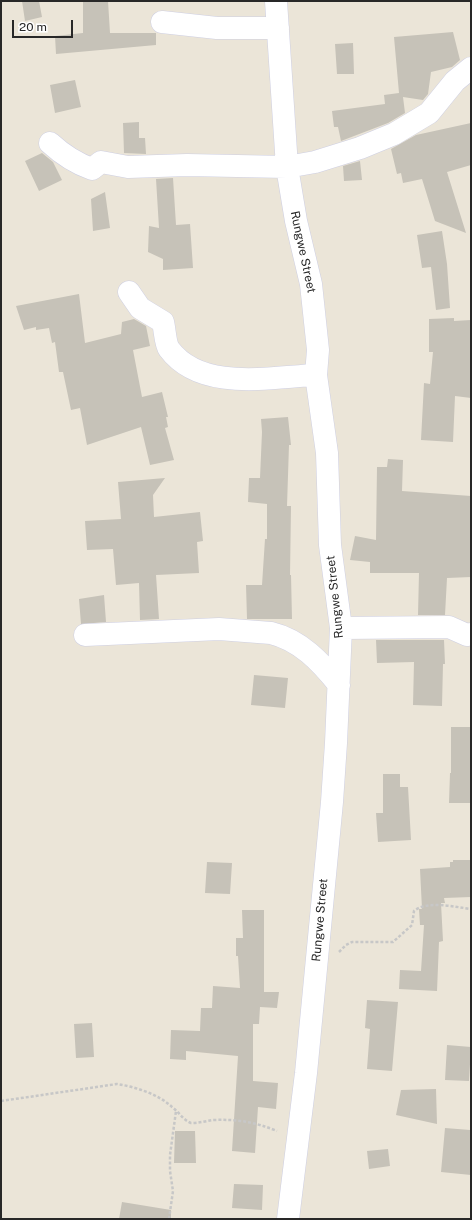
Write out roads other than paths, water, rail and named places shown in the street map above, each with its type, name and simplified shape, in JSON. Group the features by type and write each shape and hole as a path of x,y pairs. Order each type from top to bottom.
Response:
{"street":[{"name":"Rungwe Street","path":"276,1 286,167 296,220 311,284 318,350 316,375 327,453 330,545 340,628 339,685 332,802 306,1073 288,1219"},
{"path":"162,22 217,28 278,28"},
{"path":"50,143 63,155 78,164 92,169 101,162 128,167 286,167 315,162 360,148 394,134 429,113 455,81 471,68"},
{"path":"129,292 140,308 163,322 168,348 181,361 190,367 207,374 240,379 316,375"},
{"path":"340,628 449,627 467,635 471,634"},
{"path":"85,635 219,629 270,633 278,635 314,656 325,666 339,685"}]}
